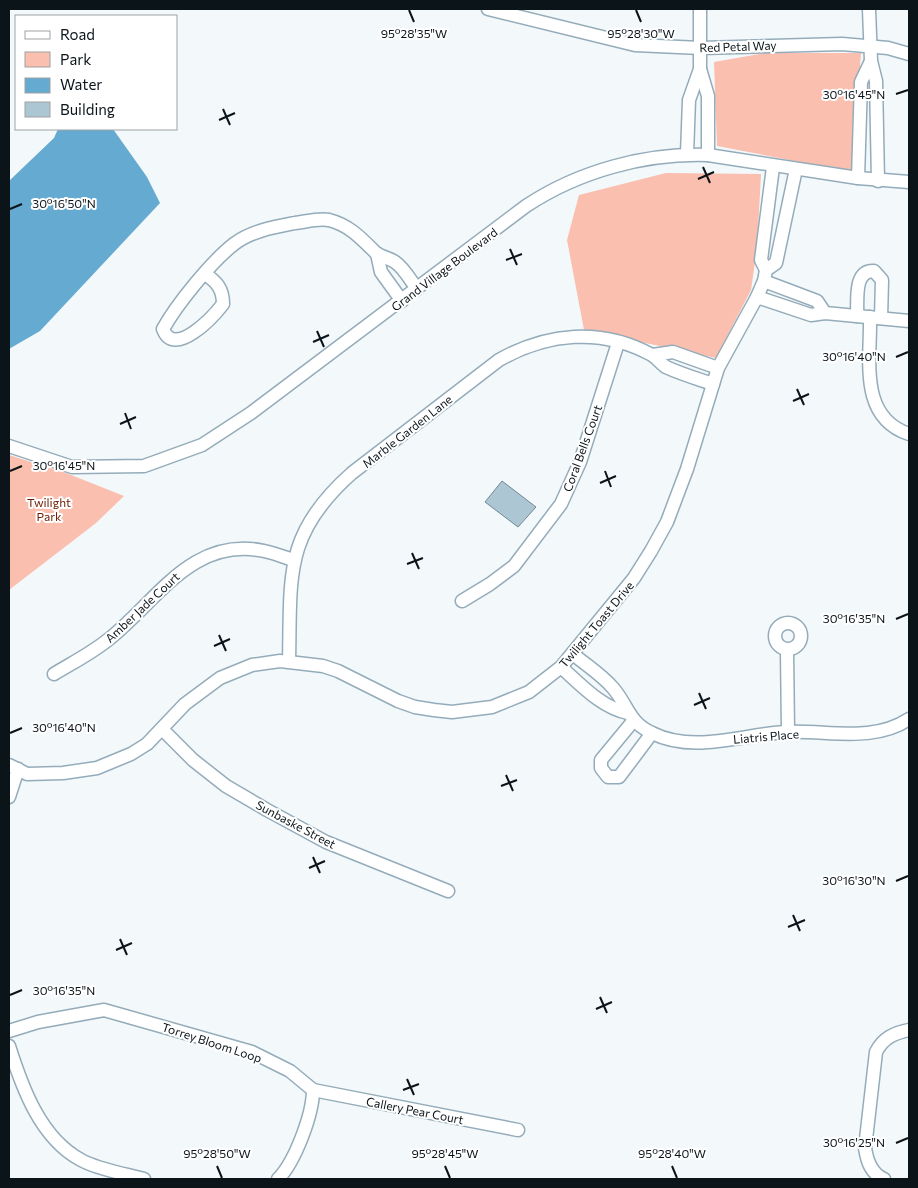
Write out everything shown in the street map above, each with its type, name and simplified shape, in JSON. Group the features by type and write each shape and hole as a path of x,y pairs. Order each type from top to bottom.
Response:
{"street":[{"name":"Red Petal Way","path":"488,9 521,12 597,37 635,45 701,48 783,45 870,46 888,48 909,54"},
{"path":"687,154 689,100 700,69 700,9"},
{"path":"869,9 871,61 876,81 878,181"},
{"path":"858,178 861,82 871,61"},
{"path":"700,69 708,96 708,155"},
{"name":"Grand Village Boulevard","path":"9,446 72,467 144,466 202,444 251,413 547,192 596,171 623,164 687,154 708,155 773,167 878,181 909,182"},
{"path":"773,167 761,260 765,276 817,301 825,313"},
{"name":"Twilight Toast Drive","path":"13,767 27,774 63,774 96,768 131,754 147,744 185,704 220,678 252,665 289,661 338,671 415,707 452,712 492,708 512,700 528,692 561,667 634,578 667,522 687,469 718,368 757,297 765,276 776,263 796,170"},
{"path":"205,274 217,283 223,294 223,304 191,334 180,340 166,338 163,329 205,274 235,243 266,228 312,220 326,220 340,224 363,238 377,254 396,263 417,289"},
{"path":"377,254 381,272 402,301"},
{"path":"757,297 810,315 825,313 909,320"},
{"path":"869,317 869,375 874,404 888,422 909,434"},
{"name":"Marble Garden Lane","path":"289,661 293,560 303,532 331,492 499,360 519,349 541,341 584,335 618,343 653,355 664,366 713,384"},
{"name":"Coral Bells Court","path":"462,601 490,584 514,566 561,504 580,462 618,343"},
{"name":"Marble Garden Lane","path":"653,355 673,352 718,368"},
{"name":"Amber Jade Court","path":"54,674 109,640 170,580 184,568 206,556 234,549 263,551 293,560"},
{"path":"787,650 788,732"},
{"name":"Liatris Place","path":"573,654 613,688 631,717"},
{"name":"Liatris Place","path":"561,667 603,702 616,711 631,717 652,733 692,743 788,732 867,733 892,728 909,719"},
{"path":"631,717 601,760 601,768 608,777 619,777 652,733"},
{"name":"Sunbaske Street","path":"162,729 199,766 226,786 267,810 326,842 448,891"},
{"path":"9,797 13,767"},
{"name":"Torrey Bloom Loop","path":"9,1031 38,1022 104,1010 252,1052 290,1071 313,1090"},
{"path":"884,1179 873,1170 867,1160 866,1148 876,1052 881,1042 898,1032 909,1030"},
{"path":"9,1046 23,1089 52,1137 81,1160 144,1179"},
{"path":"278,1179 286,1171 305,1126 313,1090"},
{"name":"Callery Pear Court","path":"313,1090 518,1130"}],"green space":[{"path":"765,53 861,53 852,172 717,146 714,62"},
{"path":"666,173 761,174 757,248 751,290 716,358 584,330 567,240 579,195"},
{"name":"Twilight Park","path":"9,455 66,473 124,496 96,523 9,590"}],"water":[{"path":"58,130 114,130 147,177 160,203 40,331 9,349 9,181 54,138"}],"building":[{"path":"502,481 536,507 518,527 485,502"}]}
